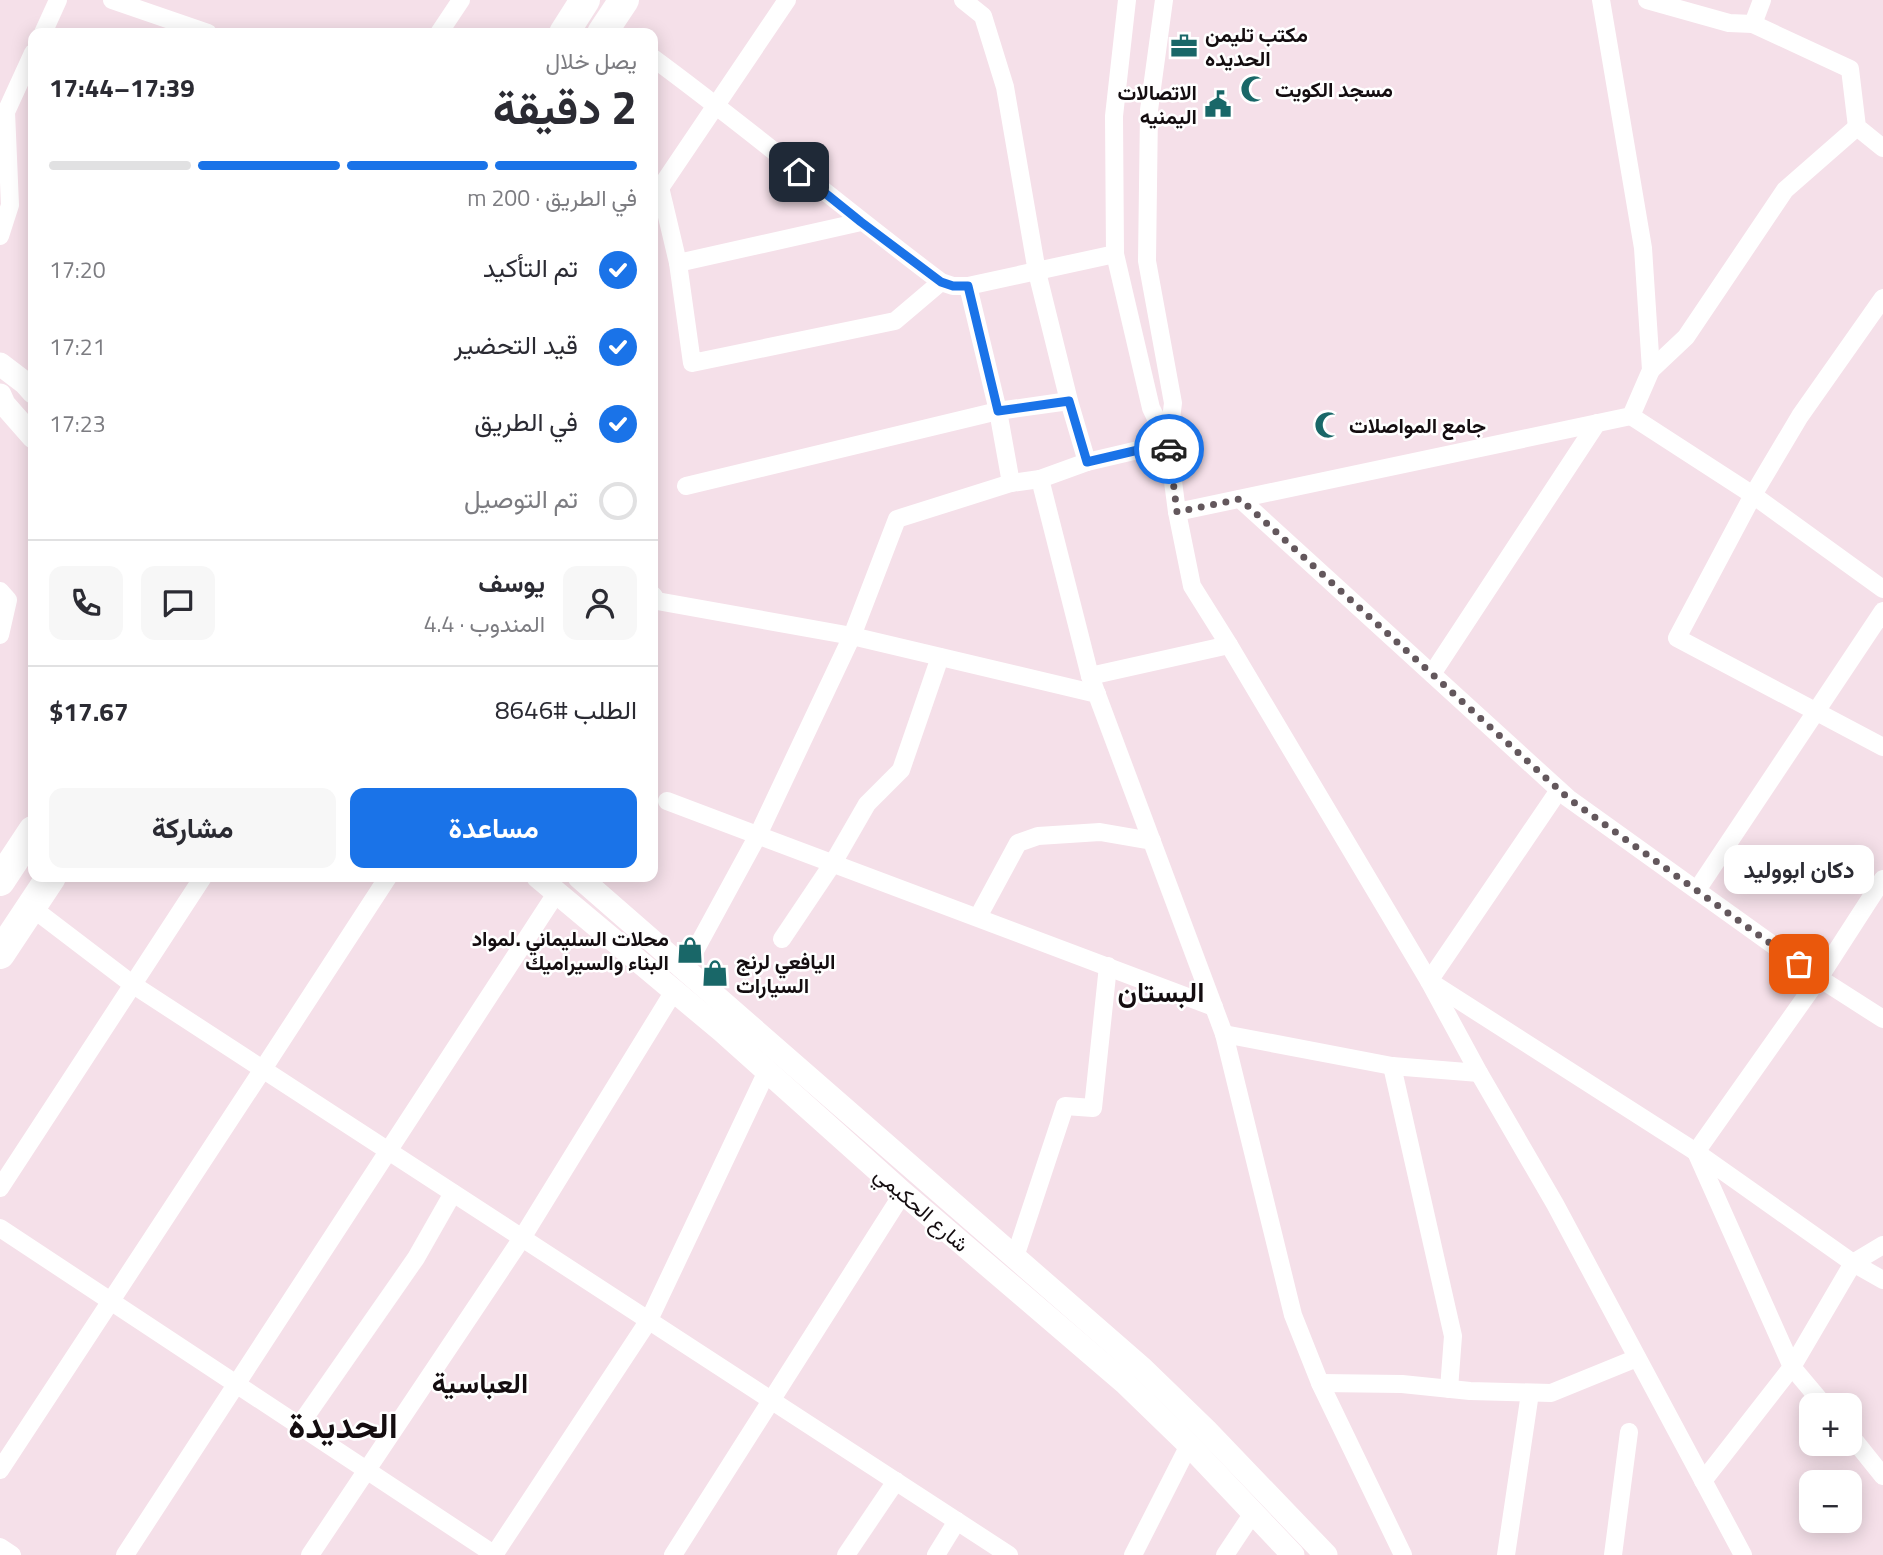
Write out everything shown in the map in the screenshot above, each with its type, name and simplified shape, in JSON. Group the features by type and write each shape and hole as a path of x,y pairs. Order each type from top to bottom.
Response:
{"highway":[{"path":"567,28 585,0"},
{"path":"611,28 624,0"},
{"path":"0,881 28,839"},
{"path":"0,954 48,882"}],"street":[{"path":"45,28 58,0"},
{"path":"111,0 193,28"},
{"path":"442,28 461,0"},
{"path":"658,191 787,0"},
{"path":"963,0 983,16 1005,87 1037,272 1087,462"},
{"path":"1127,0 1114,116 1115,254 1151,408 1168,443"},
{"path":"1164,0 1149,110 1147,261 1173,403 1168,443 1177,512 1192,586 1429,981 1555,1204 1743,1555"},
{"path":"1601,0 1643,248 1651,370"},
{"path":"1647,0 1729,23 1753,24 1850,69 1857,127 1883,148"},
{"path":"1753,24 1762,0"},
{"path":"658,62 716,104 861,222 941,282 953,286 968,286 1115,254"},
{"path":"0,236 10,205 6,112 28,70"},
{"path":"1631,416 1651,370 1686,337 1785,190 1857,127"},
{"path":"658,196 678,262 692,363 895,321 941,282"},
{"path":"678,262 861,222"},
{"path":"968,286 998,411 1011,483"},
{"path":"1883,298 1800,416 1753,495 1677,638 1883,747"},
{"path":"0,364 28,386"},
{"path":"0,396 28,431"},
{"path":"686,486 998,411 1069,401"},
{"path":"1177,512 1631,416 1753,495 1883,589"},
{"path":"1432,674 1597,423"},
{"path":"685,969 758,835 852,636 897,519 1011,483 1040,479 1087,462 1168,443"},
{"path":"1040,479 1090,676 1224,1034 1293,1315 1320,1383 1403,1555"},
{"path":"1240,499 1559,790 1819,978 1883,1019"},
{"path":"0,591 8,600 0,635"},
{"path":"658,602 852,636 1097,694"},
{"path":"1697,890 1883,611"},
{"path":"1090,676 1229,645"},
{"path":"782,939 833,863 867,804 901,770 940,657"},
{"path":"1429,981 1559,790"},
{"path":"667,801 1214,1007"},
{"path":"978,917 1018,843 1038,836 1100,832 1152,841"},
{"path":"1696,1152 1819,978 1883,879"},
{"path":"0,1188 200,882"},
{"path":"0,1470 385,882"},
{"name":"شارع الحكيمي","path":"545,882 1125,1383 1189,1444 1293,1555"},
{"name":"شارع الحكيمي","path":"585,882 1152,1378 1326,1555"},
{"path":"125,1555 558,892"},
{"path":"31,907 132,984 1009,1555"},
{"path":"1014,1257 1065,1107 1093,1108 1108,966"},
{"path":"1429,981 1696,1152 1853,1263 1883,1280"},
{"path":"310,1555 522,1238 674,991"},
{"path":"1224,1034 1392,1066 1479,1073"},
{"path":"1392,1066 1452,1336 1448,1389"},
{"path":"0,1228 494,1555 649,1320 767,1072"},
{"path":"1696,1152 1792,1367 1814,1393"},
{"path":"299,1426 416,1258 453,1193"},
{"path":"673,1555 903,1193"},
{"path":"1703,1481 1792,1367 1853,1263 1883,1245"},
{"path":"1320,1383 1402,1384 1470,1391 1551,1393 1637,1358"},
{"path":"1506,1555 1530,1392"},
{"path":"1613,1555 1629,1432"},
{"path":"1133,1555 1189,1444"},
{"path":"1862,1450 1883,1476"},
{"path":"846,1555 896,1481"},
{"path":"1225,1555 1253,1513"},
{"path":"936,1555 957,1521"},
{"path":"0,1547 12,1555"}],"way so far":[{"path":"1169,449 1177,512 1240,499 1568,798 1799,964"}],"place":[{"name":"مكتب تليمن الحديده","path":"1184,46"},
{"name":"مسجد الكويت","path":"1254,89"},
{"name":"الاتصالات اليمنيه","path":"1218,104"},
{"name":"جامع المواصلات","path":"1328,425"},
{"name":"محلات السليماني .لمواد البناء والسيراميك","path":"690,950"},
{"name":"دكان ابووليد","path":"1799,964"},
{"name":"اليافعي لرنج السيارات","path":"715,973"}],"district":[{"name":"البستان","path":"1161,991"},
{"name":"العباسية","path":"480,1382"},
{"name":"الحديدة","path":"343,1425"}],"route":[{"path":"799,172 941,282 953,286 968,286 998,411 1069,401 1087,462 1168,443 1169,449"}]}
